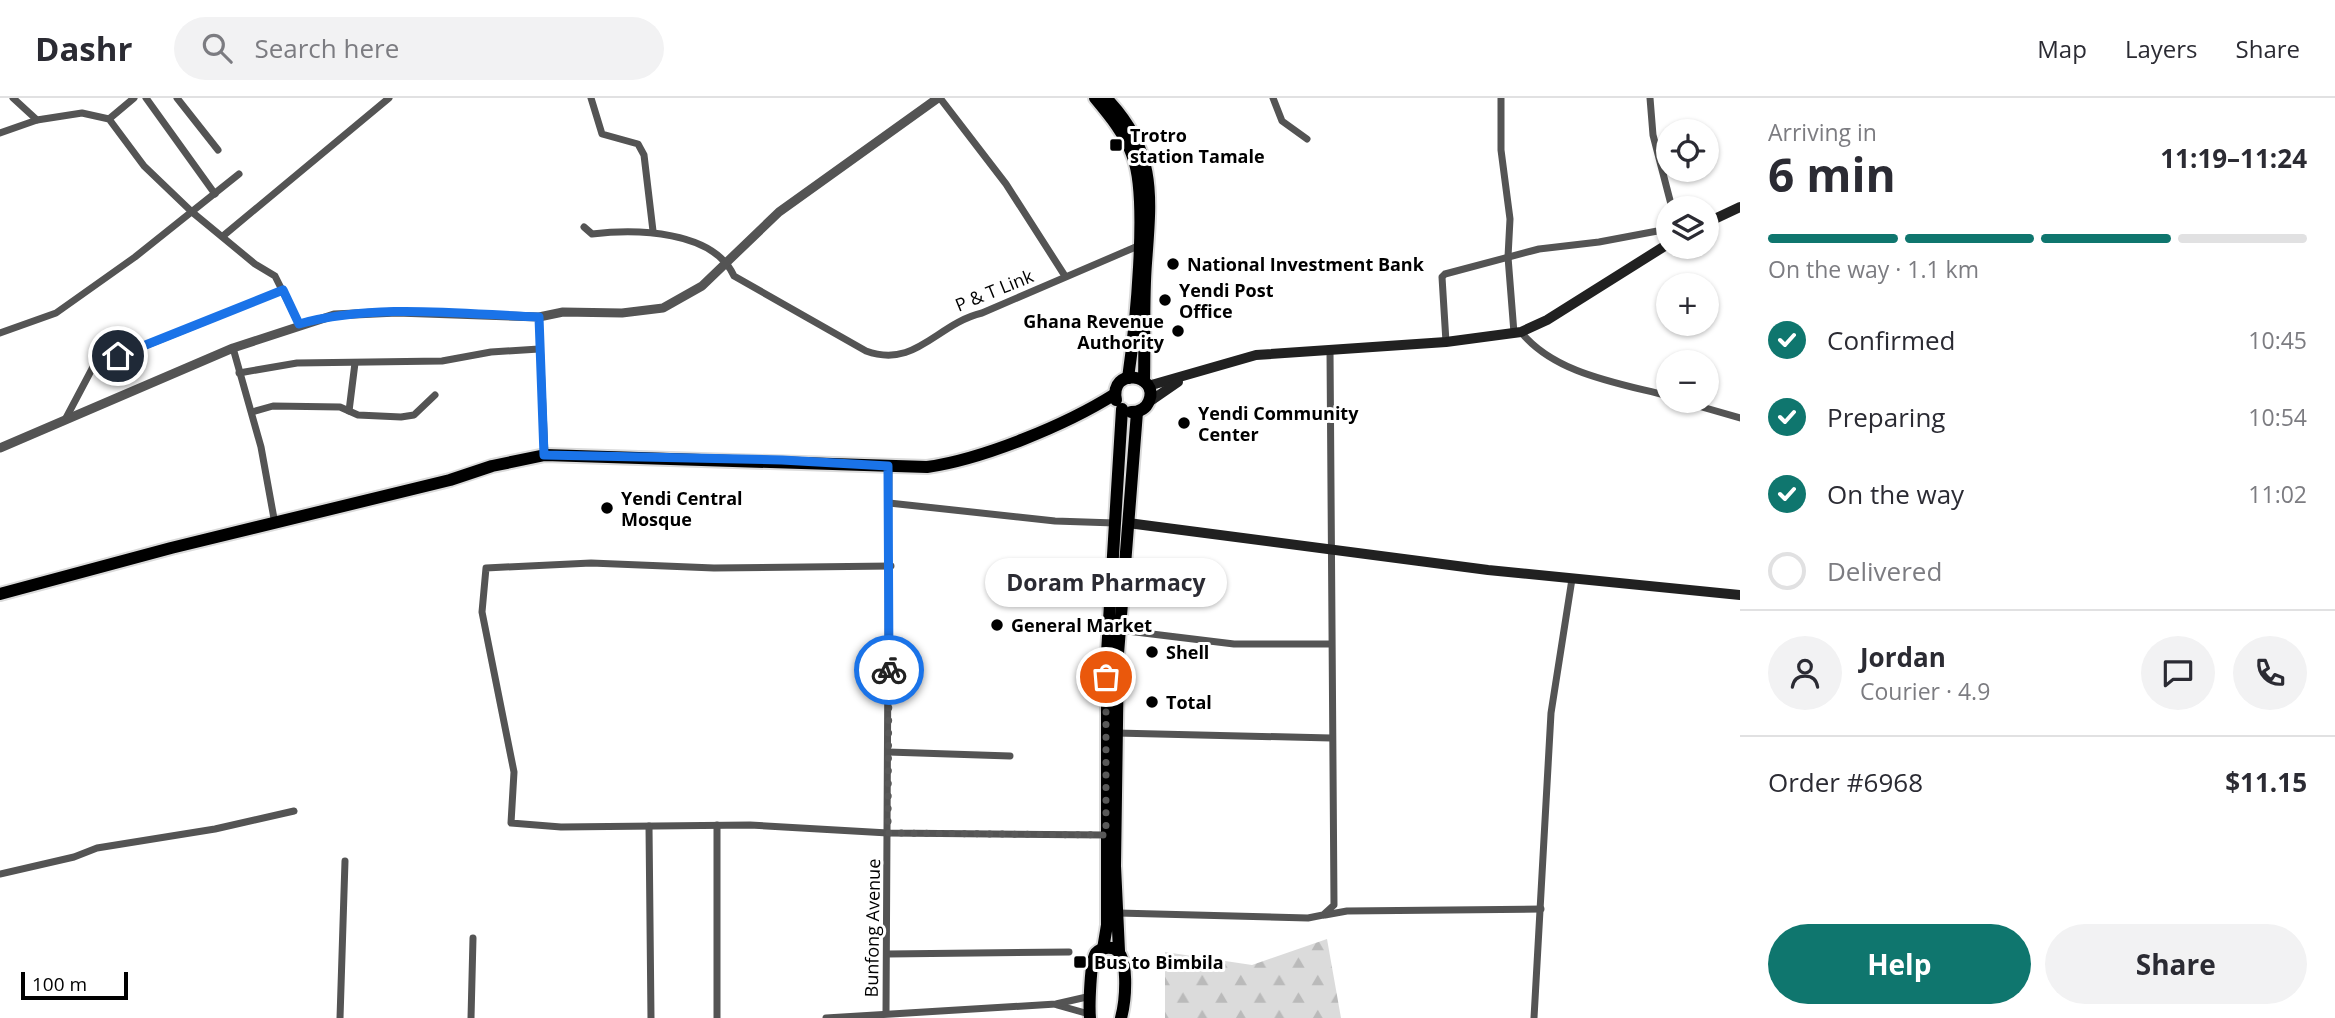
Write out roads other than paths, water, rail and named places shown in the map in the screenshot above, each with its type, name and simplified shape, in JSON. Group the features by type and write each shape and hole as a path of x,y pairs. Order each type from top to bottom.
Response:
{"highway":[{"path":"1095,98 1115,122 1133,157 1140,200 1128,378"},
{"path":"1090,1016 1093,959 1103,949 1107,925 1107,653 1137,412 1149,402 1146,384 1146,263 1151,190 1145,159 1136,141 1106,98"},
{"path":"1128,378 1146,384"},
{"path":"1121,1018 1125,961 1119,951 1115,866 1122,523 1118,402 1119,384 1128,378"},
{"path":"0,594 171,548 544,455 782,460 888,466 957,463 1091,409 1118,402 1137,412"},
{"path":"1103,949 1119,951"}],"main road":[{"path":"1719,217 1740,207"},
{"path":"1146,384 1183,378 1256,355 1446,342 1517,332 1548,320 1656,252"},
{"path":"1149,402 1183,378"},
{"path":"1122,523 1572,579 1740,595"}],"street":[{"path":"13,98 37,120"},
{"path":"110,118 134,98"},
{"path":"146,98 215,194"},
{"path":"177,98 218,150"},
{"path":"223,236 389,98"},
{"path":"591,98 602,134 638,144 644,155 653,231"},
{"path":"0,448 233,348 299,324 334,315 384,313 539,317 563,312 622,313 663,308 702,286 779,212 924,102 939,98 1006,184 1065,276"},
{"path":"1501,98 1501,150 1510,219 1508,257 1517,332 1531,344 1594,379 1656,393"},
{"path":"1650,98 1653,135 1669,196"},
{"path":"1272,99 1282,121 1307,139"},
{"path":"0,133 37,120 82,113 110,118 144,166 192,212 255,264 275,276 299,324"},
{"path":"0,333 56,313 239,174"},
{"path":"584,227 592,234 653,231 713,251 727,260"},
{"path":"1446,342 1442,277 1445,274 1508,257 1656,231"},
{"name":"P & T Link","path":"727,260 734,276 866,351 880,356 902,357 965,317 982,313 1138,246"},
{"path":"66,418 93,366 283,290"},
{"path":"539,317 544,455"},
{"path":"233,348 253,412 275,524"},
{"path":"239,373 297,363 442,361 491,352 539,349"},
{"path":"1323,915 1334,905 1331,350"},
{"path":"349,411 355,363"},
{"path":"253,412 273,406 340,407 380,417 414,415 435,395"},
{"path":"1719,412 1740,418"},
{"name":"Bunfong Avenue","path":"886,1013 891,566 888,466"},
{"path":"888,503 1055,521 1122,523"},
{"path":"891,566 714,568 591,564 486,568 482,612 514,772 511,822 561,827 717,825 888,833 1106,835"},
{"path":"1534,1018 1551,713 1572,579"},
{"path":"1119,630 1234,643 1331,644"},
{"path":"1116,733 1331,738"},
{"path":"888,752 1010,756"},
{"path":"0,874 74,857 97,848 215,829 294,811"},
{"path":"717,825 717,1018"},
{"path":"649,826 651,1018"},
{"path":"340,1018 345,861"},
{"path":"1118,913 1308,918 1347,911 1541,909"},
{"path":"471,1018 473,938"},
{"path":"888,954 1069,952"},
{"path":"825,1018 1056,1004 1090,996"},
{"path":"1056,1004 1090,1016"}],"place":[{"name":"Trotro station Tamale","path":"1116,145"},
{"name":"National Investment Bank","path":"1173,264"},
{"name":"Yendi Post Office","path":"1165,300"},
{"name":"Ghana Revenue Authority","path":"1178,331"},
{"name":"Yendi Community Center","path":"1184,423"},
{"name":"Yendi Central Mosque","path":"607,508"},
{"name":"General Market","path":"997,625"},
{"name":"Shell","path":"1152,652"},
{"name":"Doram Pharmacy","path":"1106,677"},
{"name":"Total","path":"1152,702"},
{"name":"Bus to Bimbila","path":"1080,962"}]}
